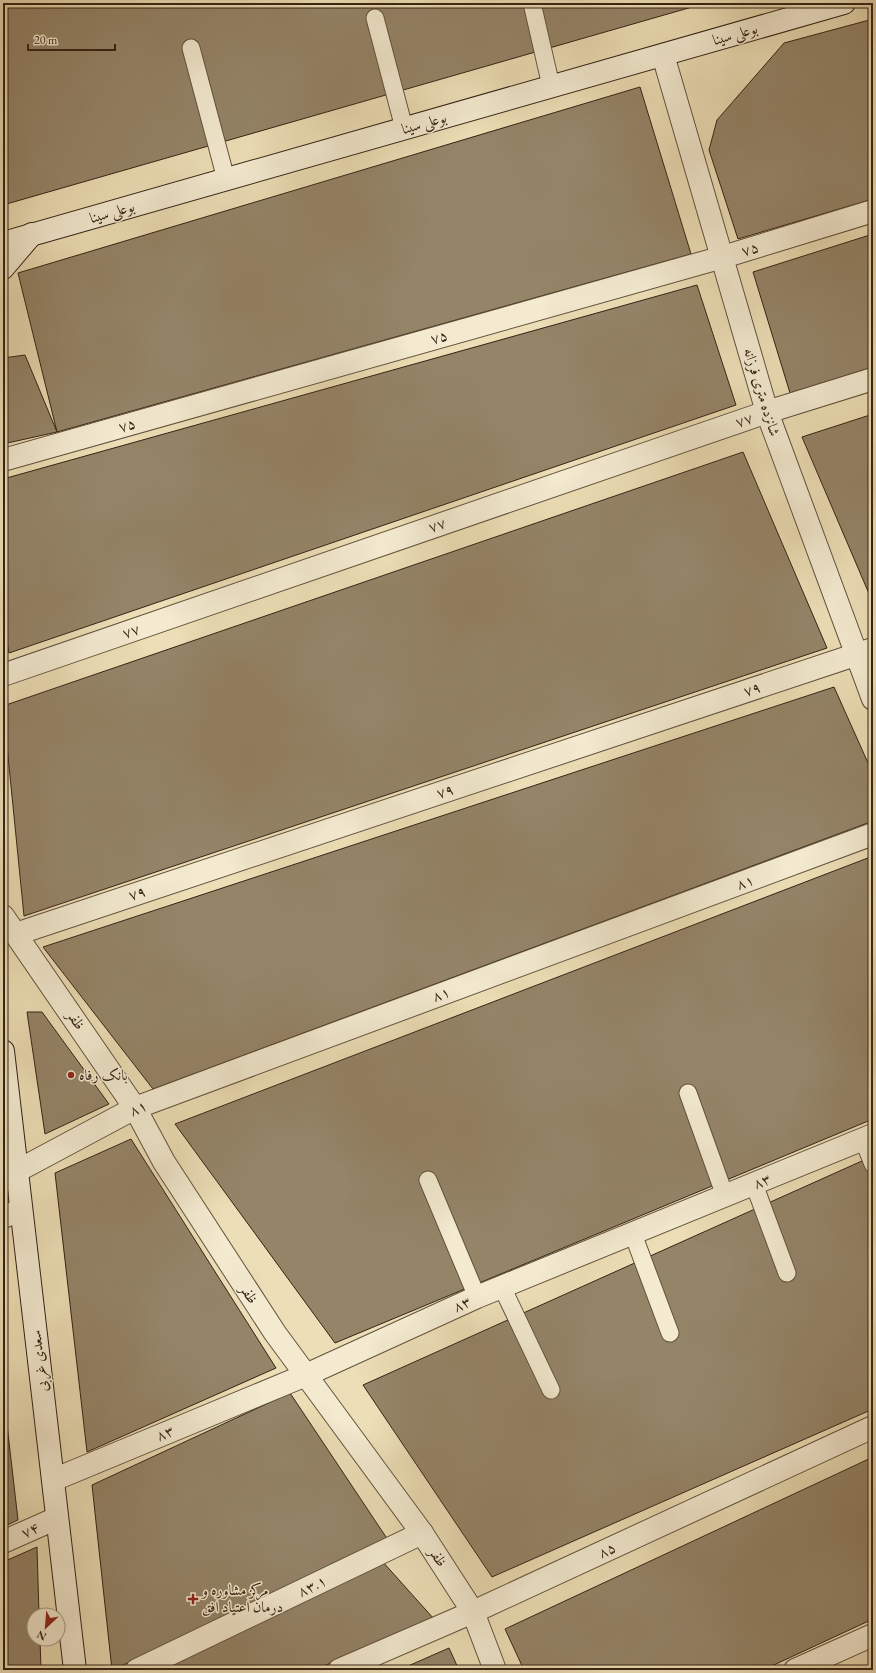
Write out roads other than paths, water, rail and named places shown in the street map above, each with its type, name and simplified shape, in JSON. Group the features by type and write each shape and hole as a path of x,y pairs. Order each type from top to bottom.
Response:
{"street":[{"name":"بوعلی سینا","path":"3,242 844,3"},
{"name":"شانزده متری فرزانه","path":"663,54 767,412 865,652 873,700"},
{"name":"۷۵","path":"3,460 723,257 873,211"},
{"path":"3,268 32,234"},
{"name":"۷۷","path":"3,675 767,412 873,379"},
{"name":"۷۹","path":"16,934 865,652"},
{"name":"۸۱","path":"17,1171 135,1108 873,834"},
{"name":"ظفر","path":"3,916 135,1108 164,1162 274,1333 306,1374 422,1532 473,1612 495,1670"},
{"name":"سعدی غربی","path":"3,1051 17,1171 12,1213 54,1480 75,1670"},
{"name":"۸۳","path":"54,1480 306,1374 477,1297 868,1137"},
{"name":"۸۵","path":"339,1670 473,1612 873,1427"},
{"name":"۷۴","path":"3,1542 57,1518"},
{"name":"۸۳.۱","path":"137,1670 422,1532"},
{"path":"795,1670 873,1635"}],"lane":[{"path":"532,3 550,86"},
{"path":"376,18 404,128"},
{"path":"191,48 226,179"},
{"path":"688,1093 725,1196"},
{"path":"868,1137 873,1164"},
{"path":"428,1180 477,1297"},
{"path":"754,1184 787,1273"},
{"path":"633,1234 670,1333"},
{"path":"502,1287 551,1390"}],"place":[{"name":"بانک رفاه","path":"71,1075"},
{"name":"مرکز مشاوره و درمان اعتیاد افق","path":"193,1599"}]}
